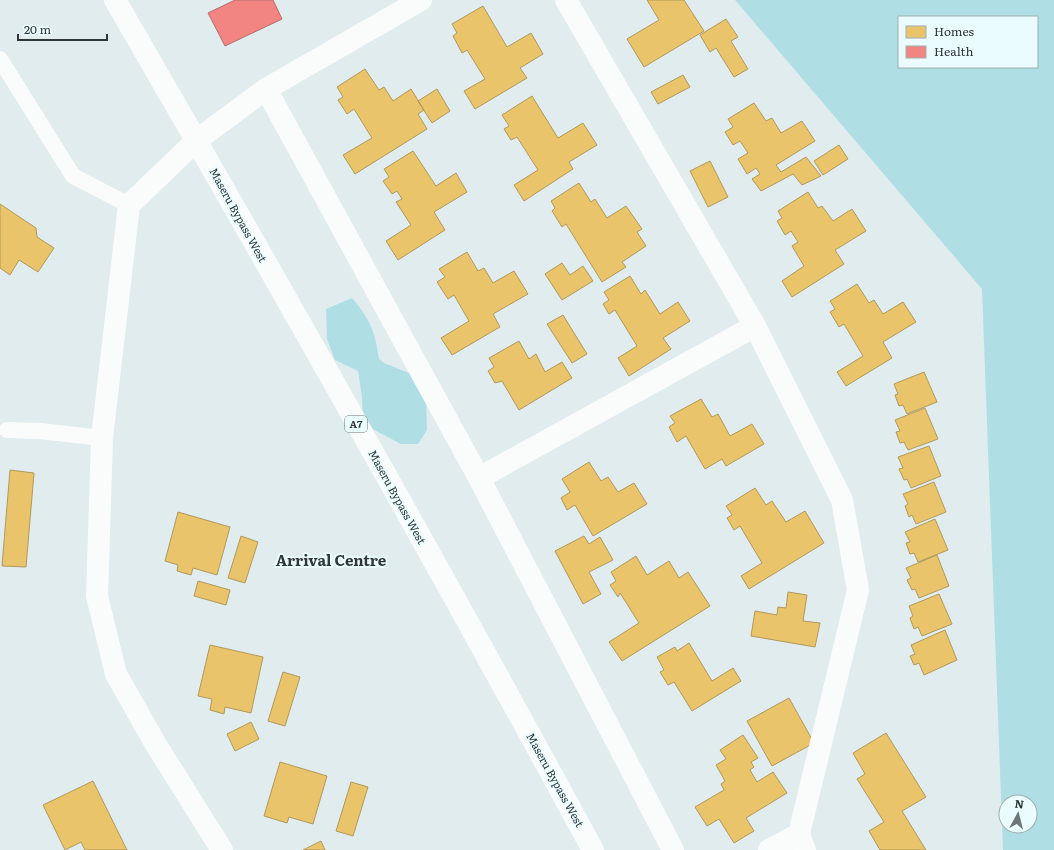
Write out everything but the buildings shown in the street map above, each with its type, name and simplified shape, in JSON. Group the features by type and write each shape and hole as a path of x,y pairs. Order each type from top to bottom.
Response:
{"street":[{"name":"Maseru Bypass West","path":"116,0 518,712 593,850"},
{"path":"222,850 155,743 116,674 97,596 102,438 129,204 196,140 266,88 421,0"},
{"path":"566,0 755,326 842,500 858,590 802,842 769,850"},
{"path":"266,88 478,478 673,850"},
{"path":"478,478 755,326"}],"lane":[{"path":"0,59 74,176 129,204"},
{"path":"7,430 40,431 102,438"}],"shaded area":[{"path":"735,0 1054,0 1054,850 1003,850 1002,834 1038,834 1038,794 1001,794 982,289"},
{"path":"352,298 363,312 371,326 376,341 379,359 384,363 414,375 426,394 427,430 418,444 401,444 363,424 362,397 358,371 335,360 327,339 326,309"}],"district":[{"name":"Arrival Centre","path":"331,561"}]}
